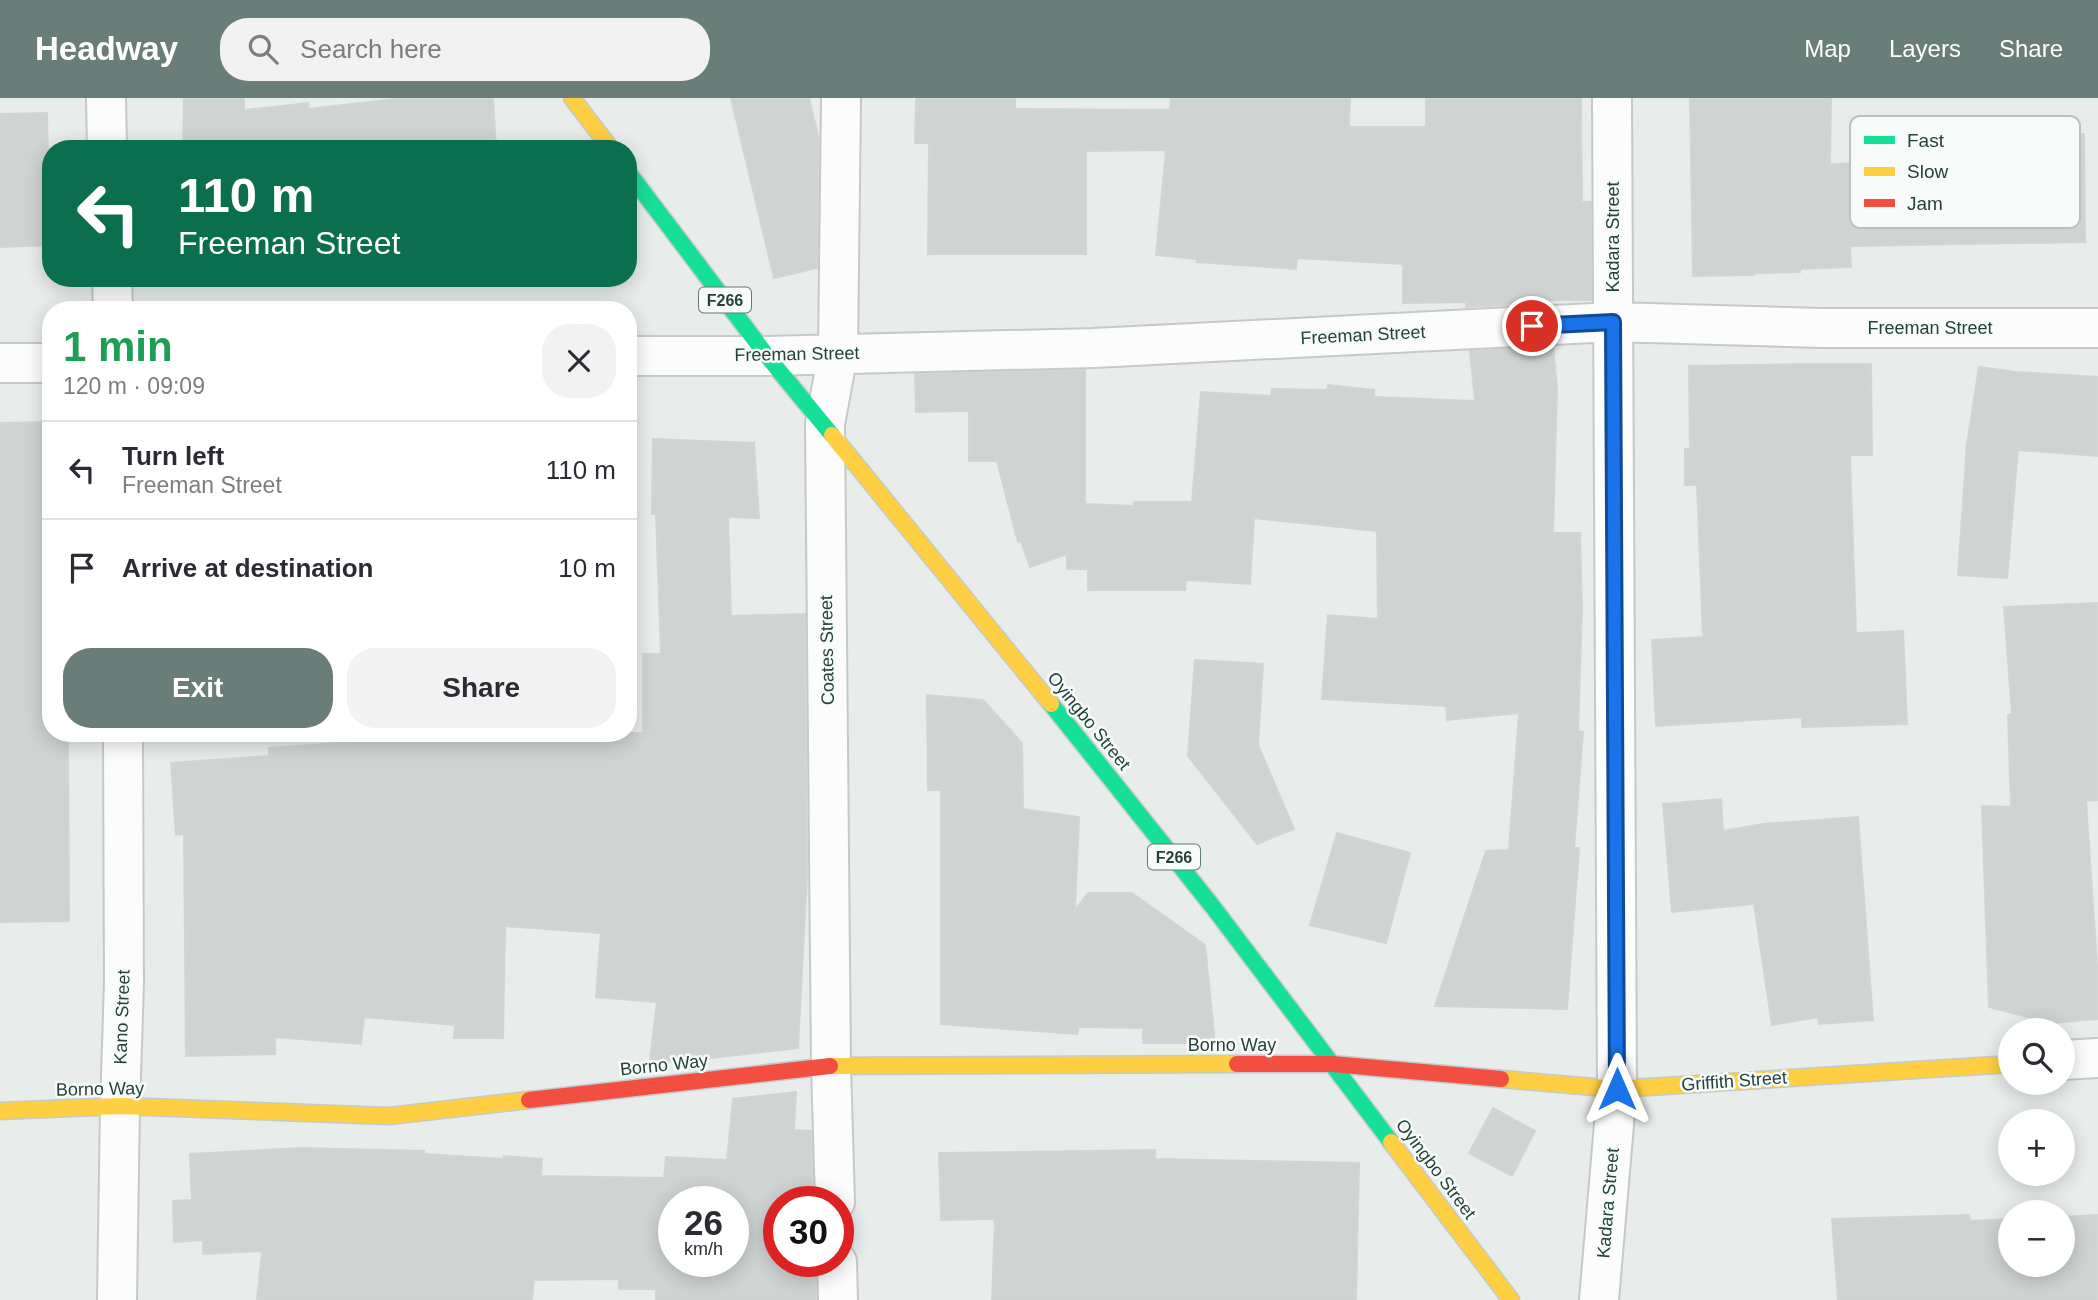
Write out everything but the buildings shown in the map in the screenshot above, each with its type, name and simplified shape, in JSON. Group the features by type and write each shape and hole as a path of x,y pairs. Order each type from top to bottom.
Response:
{"main road":[{"path":"572,98 604,140"},
{"name":"Oyingbo Street","path":"637,184 767,356 825,424 1213,907 1511,1300"},
{"name":"Griffith Street","path":"1332,1064 1617,1089 1998,1065"},
{"name":"Borno Way","path":"0,1111 120,1106 389,1116 831,1066 1332,1064"}],"street":[{"path":"106,98 107,140"},
{"name":"Coates Street","path":"835,1186 825,424 838,353 841,98"},
{"name":"Kadara Street","path":"1599,1300 1617,1089 1612,98"},
{"name":"Freeman Street","path":"637,356 767,356 1094,348 1613,322 1822,328 2098,328"},
{"path":"0,363 42,363"},
{"name":"Kano Street","path":"117,1300 124,983 123,742"},
{"path":"2075,1059 2098,1058"},
{"path":"837,1277 838,1300"}],"traffic: fast":[{"path":"637,184 767,356 832,435"},
{"path":"1051,704 1213,907 1391,1142"}],"traffic: slow":[{"path":"572,98 604,140"},
{"path":"832,435 1051,704"},
{"path":"830,1066 1237,1064"},
{"path":"1501,1079 1617,1089 1998,1065"},
{"path":"0,1111 120,1106 389,1116 529,1100"},
{"path":"1391,1142 1511,1300"}],"traffic: jam":[{"path":"1237,1064 1332,1064 1501,1079"},
{"path":"529,1100 830,1066"}],"route":[{"path":"1532,326 1613,322 1617,1089"}]}
